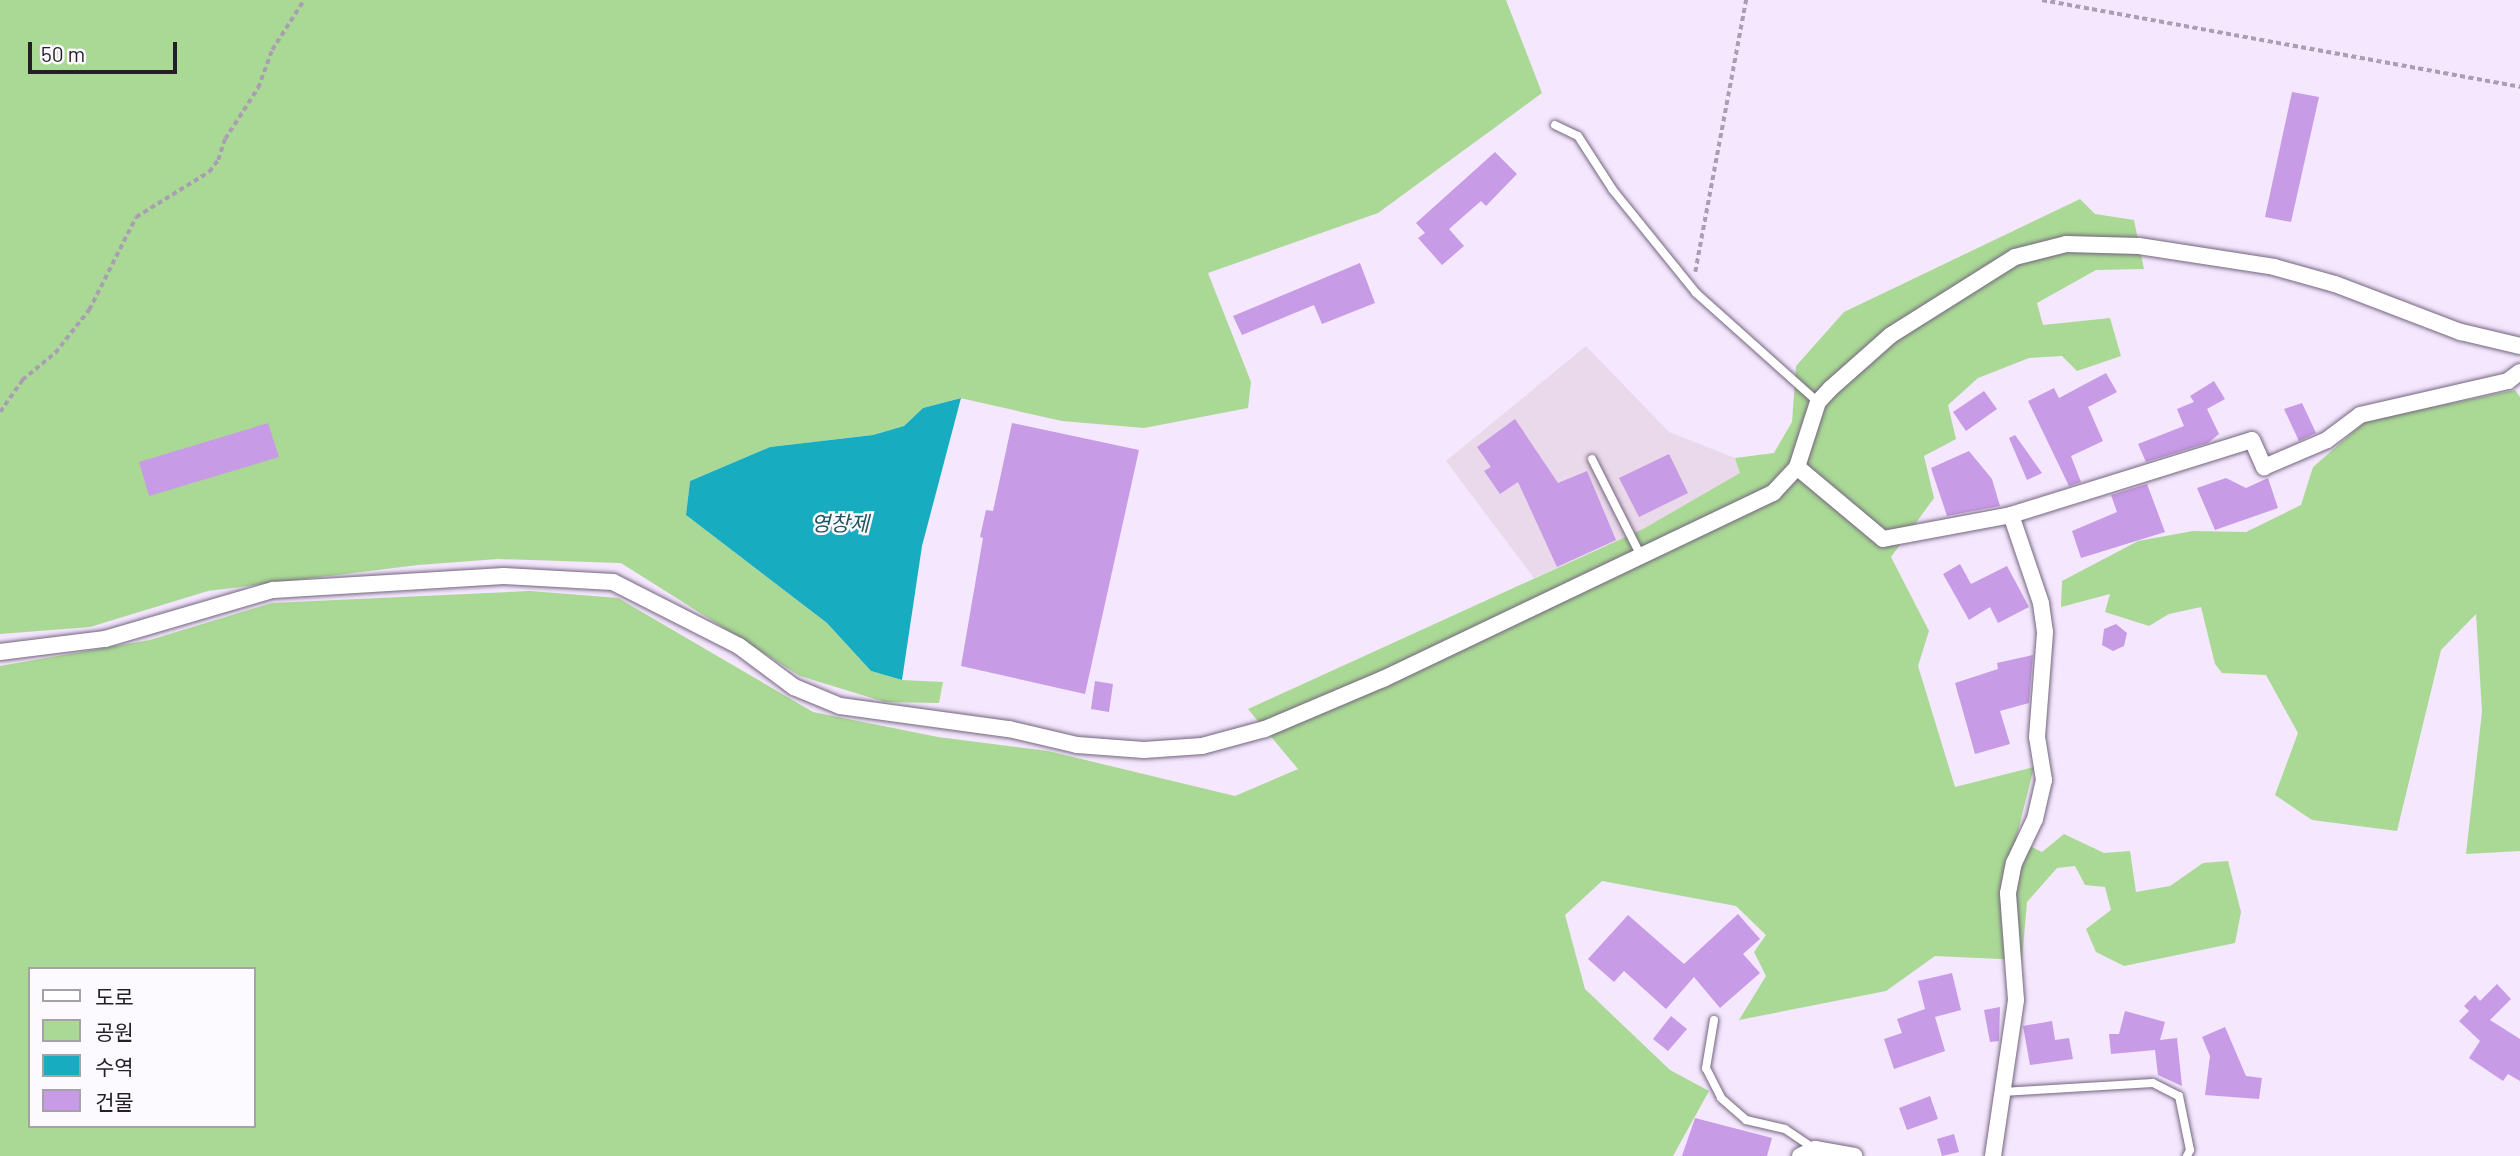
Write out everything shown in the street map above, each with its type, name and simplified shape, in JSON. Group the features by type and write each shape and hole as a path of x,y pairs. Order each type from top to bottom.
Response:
{"street":[{"path":"0,652 105,639 273,590 504,576 614,582 739,646 794,687 840,706 1009,729 1077,745 1179,748 1202,746 1265,729 1383,680 1773,493 1797,467 1818,402 1891,335 1958,290 2015,257 2066,244 2139,246 2274,267 2335,284 2461,332 2520,346"},
{"path":"1797,467 1883,539 2011,515 2252,440 2264,467 2328,440 2360,415 2508,381 2520,372"},
{"path":"1993,1156 2016,1000 2008,893 2044,780 2037,737 2044,645 2042,603 2011,515"},
{"path":"1800,1156 1815,1149 1854,1156"}],"lane":[{"path":"1556,125 1578,136 1613,190 1692,288 1818,402"},
{"path":"1592,459 1641,556"},
{"path":"1714,1020 1706,1068 1721,1098 1745,1121 1785,1129 1815,1149"},
{"path":"2002,1092 2153,1083 2179,1096 2190,1150 2186,1156"}],"path":[{"path":"0,412 22,380 55,353 89,310 136,217 214,166 225,139 258,88 272,50 304,0"},
{"path":"1692,288 1745,0"},
{"path":"2042,0 2520,87"}],"shaded area":[{"path":"1586,346 1669,432 1735,458 1741,473 1643,529 1534,578 1446,461"}],"green space":[{"path":"0,0 1506,0 1542,93 1378,213 1208,273 1251,382 1248,408 1144,428 1062,421 960,398 923,408 904,426 873,435 770,447 690,481 686,515 827,623 871,671 902,680 943,682 939,703 885,702 800,676 621,563 498,559 418,565 208,591 90,627 0,634"},
{"path":"2080,199 2095,214 2134,220 2144,269 2096,270 2037,303 2043,325 2110,318 2121,356 2077,371 2062,356 2029,358 1978,378 1948,405 1956,439 1924,456 1934,498 1891,557 1929,631 1918,666 1955,787 2034,767 2016,839 2042,852 2064,834 2104,853 2130,851 2136,892 2170,886 2203,863 2228,861 2241,912 2235,943 2124,966 2096,952 2086,929 2111,910 2105,887 2085,885 2075,866 2057,868 2027,902 2022,960 1935,956 1886,991 1739,1020 1766,976 1754,952 1766,935 1736,906 1602,881 1565,915 1585,989 1670,1070 1709,1091 1673,1156 0,1156 0,666 150,640 272,603 530,591 618,598 813,712 938,737 1048,751 1235,796 1298,769 1248,709 1643,529 1740,473 1735,458 1774,453 1792,422 1796,366 1844,312"},
{"path":"2515,390 2520,397 2520,851 2466,854 2482,712 2476,614 2441,650 2397,831 2312,820 2275,795 2298,733 2266,675 2222,673 2215,664 2201,607 2169,614 2149,626 2105,612 2110,594 2061,607 2062,581 2138,541 2193,531 2246,532 2301,505 2313,467 2366,421"}],"water":[{"name":"영창제","path":"961,398 922,546 902,680 871,671 827,623 686,515 690,481 770,447 873,435 904,426 923,408"}],"building":[{"path":"2292,92 2319,97 2291,222 2265,217"},
{"path":"1495,152 1517,174 1486,206 1481,201 1449,229 1464,246 1442,265 1418,238 1425,233 1416,223"},
{"path":"1360,263 1375,303 1322,324 1314,305 1242,335 1233,316"},
{"path":"2106,373 2117,392 2088,407 2103,441 2071,456 2081,482 2069,486 2028,401 2054,388 2059,398"},
{"path":"2214,381 2225,399 2207,409 2219,434 2208,443 2146,462 2138,444 2184,426 2177,409 2194,402 2190,396"},
{"path":"1984,391 1997,409 1966,431 1953,412"},
{"path":"2302,403 2316,433 2299,441 2284,409"},
{"path":"1515,419 1558,483 1587,471 1616,540 1557,567 1518,482 1500,494 1484,471 1491,467 1477,447"},
{"path":"268,423 279,457 149,496 139,462"},
{"path":"1012,423 1139,450 1085,694 961,666 983,538 980,537 986,510 993,511"},
{"path":"2015,435 2042,473 2027,480 2009,438"},
{"path":"1969,451 1992,479 2000,506 1947,516 1931,468"},
{"path":"1669,454 1688,493 1639,517 1619,478"},
{"path":"2226,478 2246,488 2268,478 2278,508 2215,530 2197,488"},
{"path":"2147,484 2165,532 2081,558 2072,531 2117,512 2111,495"},
{"path":"1960,564 1971,584 2007,566 2029,607 1998,623 1990,607 1969,620 1943,574"},
{"path":"2116,624 2127,633 2124,646 2113,651 2102,645 2104,629"},
{"path":"2033,655 2029,703 2000,711 2010,744 1975,754 1955,683 1998,669 1997,663"},
{"path":"1095,681 1113,684 1109,712 1091,709"},
{"path":"1738,914 1760,939 1743,954 1760,973 1720,1008 1694,977 1666,1009 1624,971 1614,982 1588,959 1628,915 1684,964"},
{"path":"1952,973 1961,1010 1935,1017 1945,1051 1894,1069 1884,1039 1902,1033 1897,1019 1925,1009 1918,981"},
{"path":"2497,984 2511,999 2490,1020 2520,1039 2520,1081 2508,1074 2503,1081 2469,1058 2480,1041 2459,1021 2469,1011 2464,1006 2475,995 2480,1001"},
{"path":"2000,1007 1999,1041 1990,1042 1984,1010"},
{"path":"2125,1011 2165,1022 2160,1040 2177,1038 2182,1086 2158,1075 2155,1050 2111,1054 2109,1034 2119,1034"},
{"path":"1671,1016 1687,1029 1668,1051 1653,1039"},
{"path":"2052,1021 2055,1040 2069,1038 2073,1059 2030,1065 2023,1026"},
{"path":"2225,1027 2246,1076 2262,1078 2259,1099 2205,1095 2210,1056 2202,1037"},
{"path":"1930,1096 1938,1119 1907,1130 1899,1108"},
{"path":"1695,1118 1772,1138 1767,1156 1682,1156"},
{"path":"1954,1134 1959,1152 1942,1156 1937,1139"}]}
